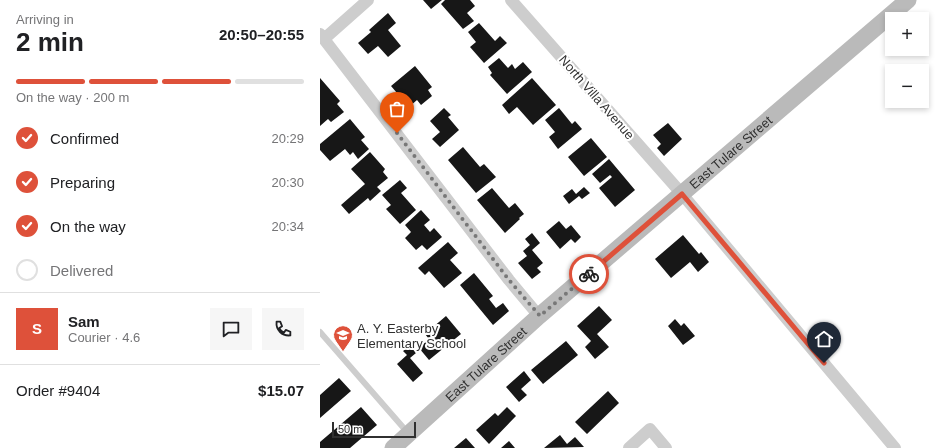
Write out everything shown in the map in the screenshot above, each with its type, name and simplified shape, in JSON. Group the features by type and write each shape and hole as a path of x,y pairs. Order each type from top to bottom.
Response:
{"main road":[{"name":"East Tulare Street","path":"393,448 540,316 908,0"}],"street":[{"path":"368,0 322,36 509,280 540,316"},
{"name":"North Villa Avenue","path":"511,0 682,194 895,448"},
{"path":"629,448 650,429 666,448"}],"lane":[{"path":"320,332 409,434"}],"building":[{"path":"423,0 442,0 431,9"},
{"path":"445,0 470,0 475,6 467,13 474,21 463,29 441,4"},
{"path":"388,13 396,23 388,30 401,46 388,57 378,46 368,54 358,43 371,32 369,30"},
{"path":"479,23 495,41 500,36 507,43 484,63 470,47 476,42 468,32"},
{"path":"499,58 508,68 512,64 515,69 523,62 532,72 507,94 490,75 492,73 488,67"},
{"path":"415,66 432,87 428,90 432,96 421,105 417,100 409,107 391,86"},
{"path":"320,78 340,101 337,104 344,112 331,122 328,119 320,126"},
{"path":"532,78 556,105 533,125 517,107 509,114 502,105"},
{"path":"444,108 451,115 448,117 459,130 440,147 432,139 440,132 430,121"},
{"path":"559,108 572,124 575,121 582,129 558,149 549,137 555,132 545,120"},
{"path":"350,119 365,137 361,140 369,149 358,159 353,152 350,155 345,149 330,161 320,150 320,144"},
{"path":"668,123 682,139 664,156 657,148 661,144 653,135"},
{"path":"591,138 607,157 584,176 568,157"},
{"path":"463,147 480,167 484,164 496,177 476,193 448,160"},
{"path":"370,152 385,169 383,172 388,178 377,187 381,191 370,201 368,198 349,214 341,205 365,184 351,169"},
{"path":"609,159 635,190 615,207 599,188 612,177 610,175 600,183 592,174"},
{"path":"400,180 407,188 401,193 416,210 400,224 386,209 391,205 382,195"},
{"path":"584,187 590,193 582,199 579,196 569,204 563,196 572,189 576,194"},
{"path":"492,188 509,208 515,203 524,214 505,233 477,200"},
{"path":"421,210 430,220 424,225 430,232 434,228 442,237 427,250 422,245 416,250 405,238 411,232 405,225"},
{"path":"559,221 566,229 571,225 581,237 575,243 571,239 560,249 546,232"},
{"path":"532,233 540,243 532,250 543,263 537,268 541,272 532,279 518,263 527,256 523,251 530,245 525,239"},
{"path":"683,235 699,254 701,252 709,262 698,272 690,262 671,278 655,259"},
{"path":"448,242 458,253 450,260 462,273 444,288 429,271 425,275 418,268"},
{"path":"474,273 493,296 489,299 496,308 503,303 509,311 493,325 460,285"},
{"path":"599,306 612,320 597,334 609,347 595,359 585,347 591,341 577,326"},
{"path":"446,316 461,334 429,360 419,348 429,339 425,334"},
{"path":"675,319 681,326 684,323 695,336 683,345 668,326"},
{"path":"566,341 578,355 543,384 531,370"},
{"path":"410,346 416,353 410,358 423,373 413,382 397,364 407,355 403,351"},
{"path":"524,371 531,380 521,389 527,395 519,402 506,387"},
{"path":"339,378 351,391 320,418 320,395"},
{"path":"608,391 619,403 587,434 575,422"},
{"path":"361,407 377,425 350,448 320,448 320,442"},
{"path":"507,407 516,416 489,444 476,430 495,413 498,416"},
{"path":"560,435 567,444 575,437 584,447 544,448"},
{"path":"466,438 475,448 454,448"},
{"path":"509,441 515,448 501,448"}],"way so far":[{"path":"397,133 509,280 540,316 589,274"}],"place":[{"name":"A. Y. Easterby Elementary School","path":"343,352"}],"route":[{"path":"589,274 682,194 824,363"}]}
